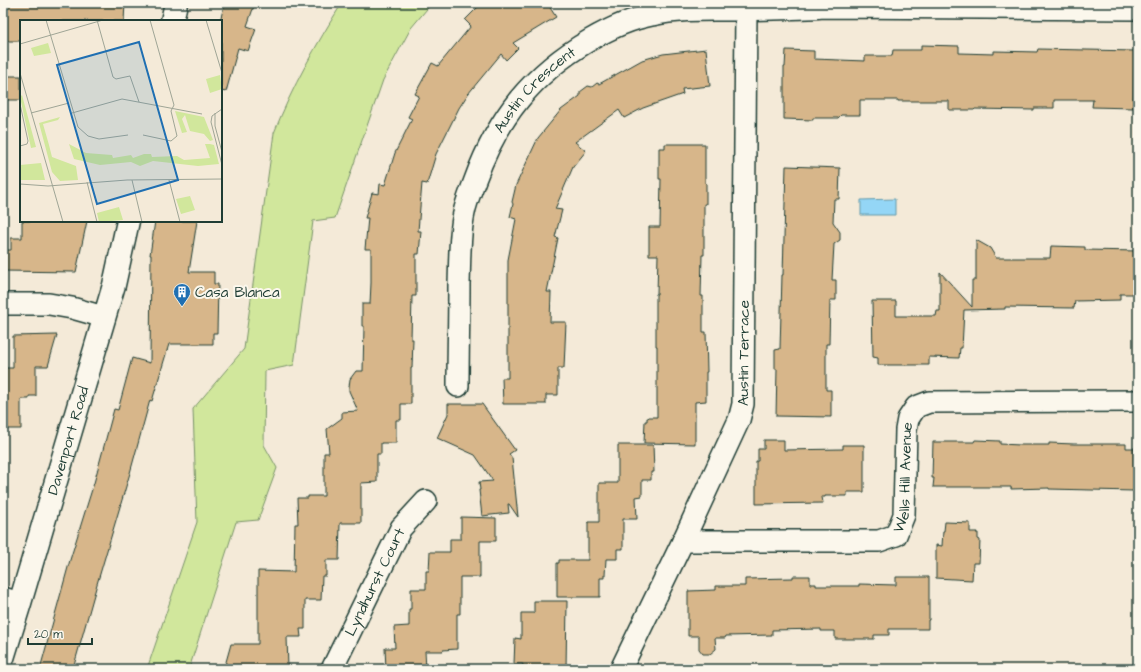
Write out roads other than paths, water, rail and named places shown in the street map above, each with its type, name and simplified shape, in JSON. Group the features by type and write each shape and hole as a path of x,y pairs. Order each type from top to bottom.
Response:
{"street":[{"path":"172,20 176,3"},
{"name":"Austin Crescent","path":"458,386 460,245 464,213 482,160 504,119 534,82 578,47 602,33 628,22 651,15 681,10 789,9 828,5 1138,9"},
{"name":"Austin Terrace","path":"621,669 683,541 739,420 743,404 746,9"},
{"name":"Davenport Road","path":"3,658 12,600 114,285 128,222"},
{"path":"3,304 49,304 104,316"},
{"name":"Wells Hill Avenue","path":"683,541 879,541 896,535 904,515 906,430 908,419 916,407 929,402 1138,401"},
{"name":"Lyndhurst Court","path":"332,669 401,528 426,501"}],"water":[{"path":"895,199 895,215 861,215 861,200"}],"place":[{"name":"Casa Blanca","path":"182,307"}]}
